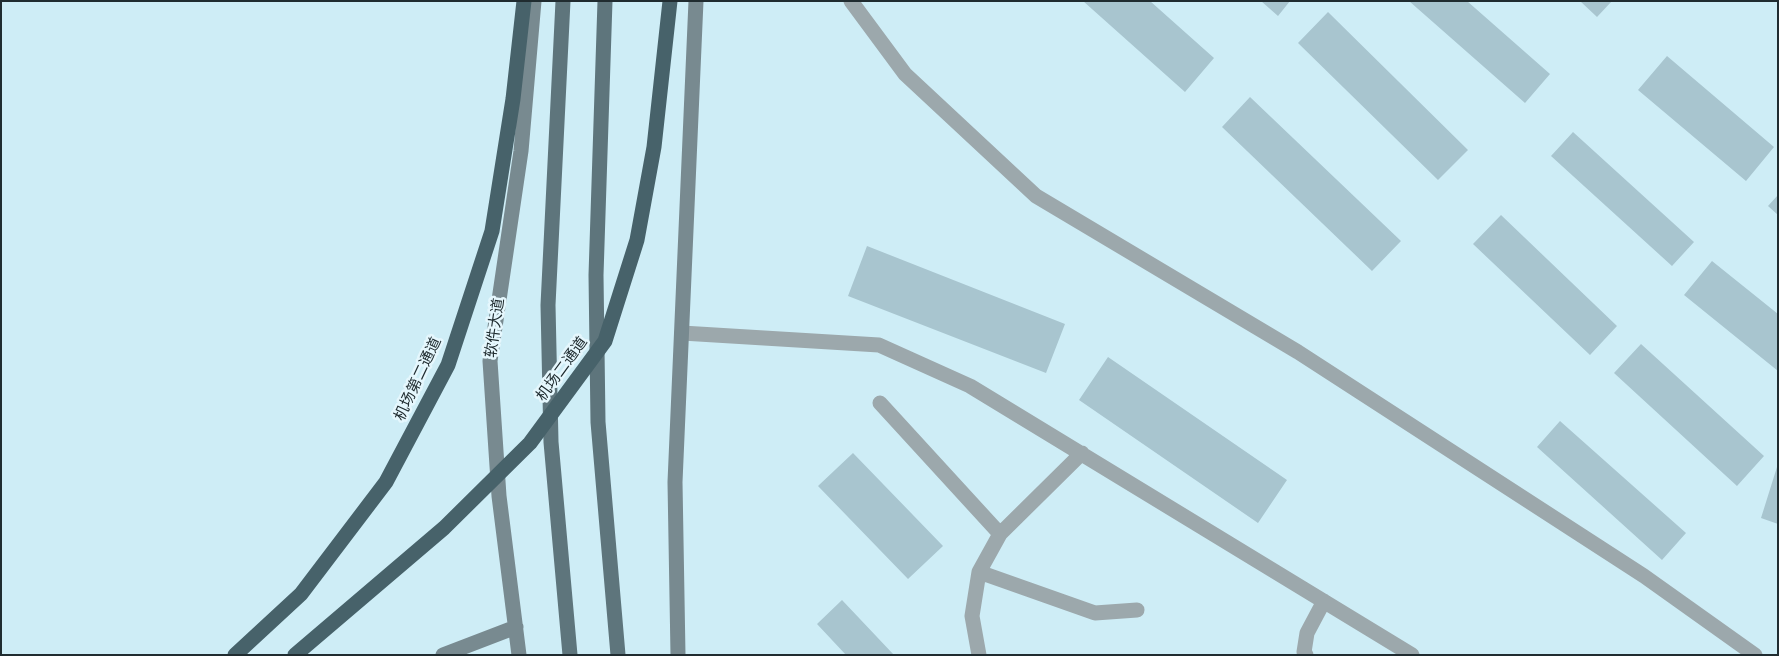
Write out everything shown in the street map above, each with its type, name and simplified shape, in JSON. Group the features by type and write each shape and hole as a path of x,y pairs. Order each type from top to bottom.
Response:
{"highway":[{"name":"机场第二通道","path":"235,655 301,594 386,482 448,364 492,231 513,99 524,1"},
{"name":"机场二通道","path":"295,655 444,528 530,443 605,341 637,240 654,147 670,1"}],"main road":[{"path":"562,1 548,305 551,442 569,651"},
{"path":"605,1 596,275 598,422 617,651"}],"street":[{"name":"软件大道","path":"519,655 499,496 490,361 520,151 534,1"},
{"path":"678,655 675,482 696,1"},
{"path":"851,1 905,74 1036,196 1315,363 1644,576 1756,655"},
{"path":"682,333 879,345 970,386 1412,655"},
{"path":"880,403 1000,534"},
{"path":"979,655 972,616 979,572 1000,534 1082,453"},
{"path":"979,572 1095,613 1137,610"},
{"path":"1306,655 1304,652 1307,633 1324,601"},
{"path":"443,655 516,627"}],"building":[{"path":"1083,1 1150,1 1214,58 1185,92"},
{"path":"1261,1 1290,1 1278,16"},
{"path":"1409,1 1467,1 1550,74 1525,103"},
{"path":"1580,1 1612,1 1597,17"},
{"path":"1328,12 1468,150 1438,180 1298,43"},
{"path":"1667,56 1774,147 1746,181 1638,90"},
{"path":"1250,97 1401,241 1372,271 1222,127"},
{"path":"1573,132 1694,242 1672,266 1551,156"},
{"path":"1778,195 1778,215 1768,206"},
{"path":"1501,215 1617,326 1590,355 1473,244"},
{"path":"867,246 1065,324 1046,373 848,296"},
{"path":"1712,261 1778,314 1778,371 1684,295"},
{"path":"1641,344 1764,456 1737,486 1614,373"},
{"path":"1108,357 1287,480 1258,523 1079,400"},
{"path":"1560,421 1686,533 1662,560 1537,447"},
{"path":"853,453 943,546 908,579 818,486"},
{"path":"1778,467 1778,524 1761,518"},
{"path":"842,600 894,655 846,655 817,624"}]}
